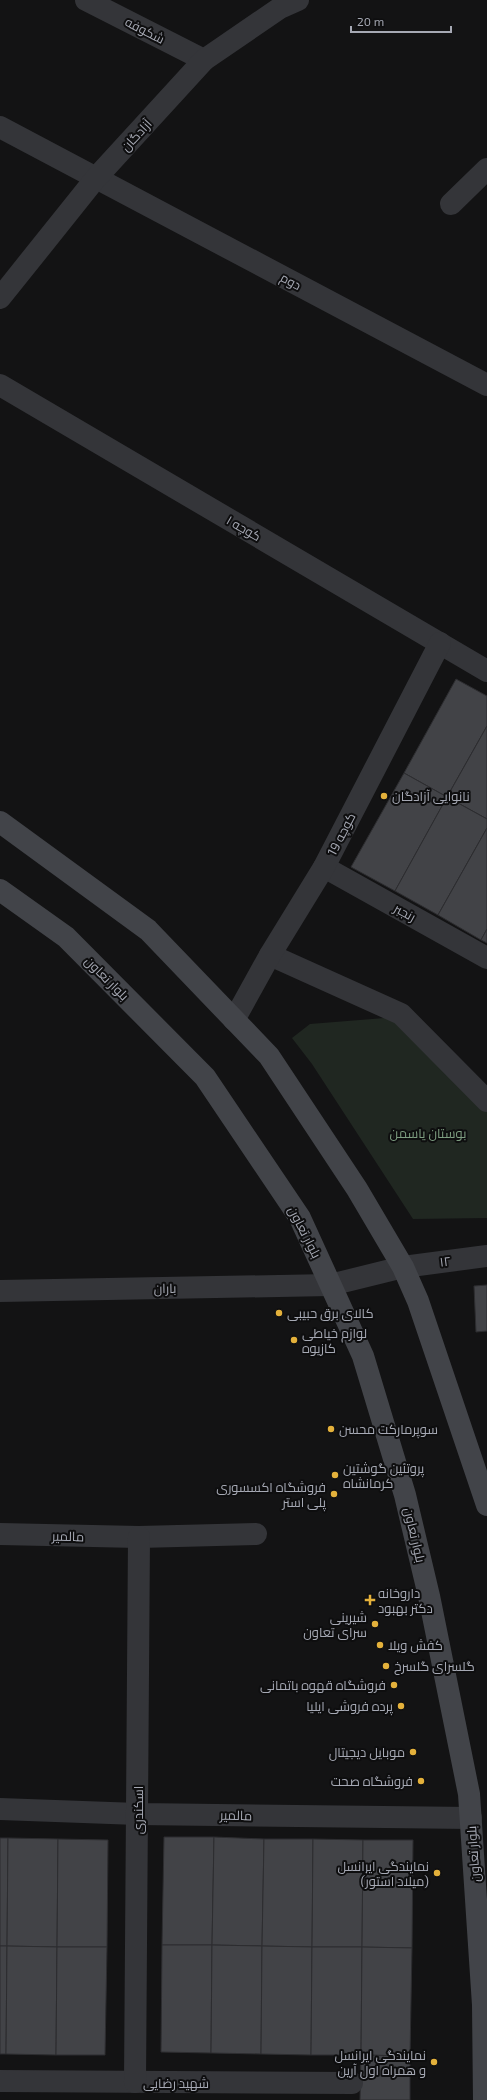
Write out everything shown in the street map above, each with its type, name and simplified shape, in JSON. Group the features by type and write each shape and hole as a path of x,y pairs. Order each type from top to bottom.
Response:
{"main road":[{"path":"0,822 148,930 269,1056 358,1189 403,1267 418,1302 487,1505"},
{"name":"بلوار تعاون","path":"0,890 66,937 205,1077 300,1218 363,1356 405,1495 429,1596 469,1794 484,2005 484,2100"}],"street":[{"name":"شکوفه","path":"86,0 204,60"},
{"name":"آزادگان","path":"0,298 96,178 204,60 280,8 298,0"},
{"name":"دوم","path":"0,127 487,384"},
{"path":"450,204 487,169"},
{"name":"کوچه ۱","path":"0,385 487,670"},
{"name":"کوچه 19","path":"234,1020 270,955 324,867 440,643"},
{"name":"رنجبر","path":"324,867 487,958"},
{"path":"270,955 401,1014 487,1100"},
{"name":"۱۲","path":"330,1285 403,1267 487,1256"},
{"name":"باران","path":"0,1291 330,1285"},
{"name":"مالمیر","path":"0,1534 139,1537 256,1534"},
{"name":"اسکندری","path":"135,2082 139,1537"},
{"name":"مالمیر","path":"0,1809 138,1814 471,1818"},
{"name":"شهید رضایی","path":"0,2082 352,2083"}],"green space":[{"name":"بوستان یاسمن","path":"397,1017 487,1109 487,1218 413,1219 312,1064 292,1038 310,1024"}],"building":[{"path":"456,679 487,696 487,726 447,797 404,773"},
{"path":"487,726 487,819 447,797"},
{"path":"404,773 447,797 395,891 351,867"},
{"path":"447,797 487,819 487,828 438,915 395,891"},
{"path":"487,828 487,929 481,940 438,915"},
{"path":"487,929 487,943 481,940"},
{"path":"487,1285 487,1331 476,1332 474,1286"},
{"path":"164,1837 214,1837 212,1945 162,1945"},
{"path":"214,1837 264,1839 262,1946 212,1945"},
{"path":"0,1838 8,1838 7,1946 0,1946"},
{"path":"8,1838 58,1839 57,1947 7,1946"},
{"path":"58,1839 108,1840 107,1947 57,1947"},
{"path":"264,1839 313,1839 312,1947 262,1946"},
{"path":"313,1839 363,1840 362,1947 312,1947"},
{"path":"363,1840 413,1840 412,1948 362,1947"},
{"path":"162,1945 212,1945 211,2053 161,2052"},
{"path":"212,1945 262,1946 261,2054 211,2053"},
{"path":"0,1946 7,1946 6,2054 0,2054"},
{"path":"7,1946 57,1947 56,2055 6,2054"},
{"path":"262,1946 312,1947 311,2055 261,2054"},
{"path":"57,1947 107,1947 105,2055 56,2055"},
{"path":"312,1947 362,1947 361,2055 311,2055"},
{"path":"362,1947 412,1948 410,2056 361,2055"},
{"path":"361,2055 410,2056 410,2100 360,2100"}],"place":[{"name":"نانوایی آزادگان","path":"384,796"},
{"name":"کالای برق حبیبی","path":"279,1313"},
{"name":"لوازم خیاطی کازیوه","path":"294,1340"},
{"name":"سوپرمارکت محسن","path":"331,1429"},
{"name":"پروتئین گوشتین کرمانشاه","path":"335,1475"},
{"name":"فروشگاه اکسسوری پلی استر","path":"334,1494"},
{"name":"داروخانه دکتر بهبود","path":"370,1600"},
{"name":"شیرینی سرای تعاون","path":"375,1624"},
{"name":"کفش ویلا","path":"380,1645"},
{"name":"گلسرای گلسرخ","path":"386,1666"},
{"name":"فروشگاه قهوه باتمانی","path":"394,1685"},
{"name":"پرده فروشی ایلیا","path":"401,1706"},
{"name":"موبایل دیجیتال","path":"413,1752"},
{"name":"فروشگاه صحت","path":"421,1781"},
{"name":"نمایندگی ایرانسل (میلاد استور)","path":"437,1873"},
{"name":"نمایندگی ایرانسل و همراه اول آرین","path":"434,2062"}]}
